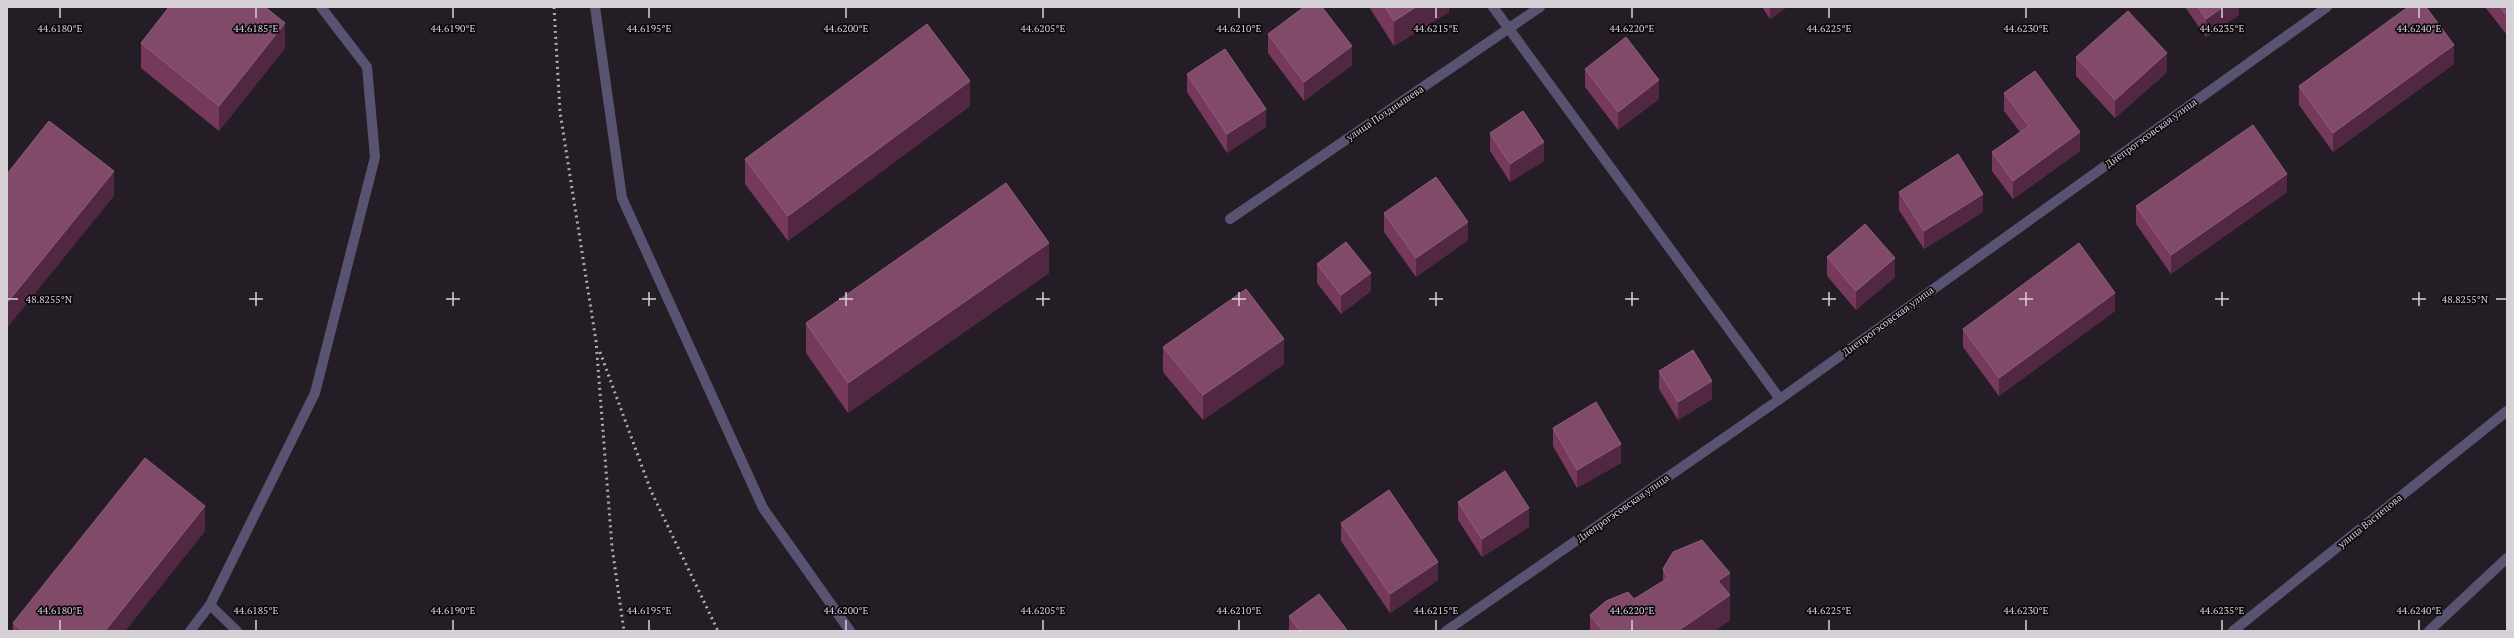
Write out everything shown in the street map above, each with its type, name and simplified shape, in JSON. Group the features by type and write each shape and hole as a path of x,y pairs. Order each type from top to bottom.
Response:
{"street":[{"path":"190,631 210,606 315,394 375,157 367,67 321,7"},
{"path":"595,7 622,198 764,508 850,631"},
{"path":"1494,7 1780,399"},
{"name":"улица Позднышева","path":"1230,219 1540,7"},
{"name":"Днепрогэсовская улица","path":"1446,631 1780,399 2326,7"},
{"name":"улица Васнецова","path":"2233,631 2507,411"},
{"path":"2429,631 2507,558"},
{"path":"210,606 236,631"}],"building":[{"path":"169,7 265,7 285,23 219,106 141,43"},
{"path":"1304,7 1322,7 1352,46 1304,82 1268,34"},
{"path":"1385,7 1416,7 1394,21"},
{"path":"2198,7 2223,7 2206,19"},
{"path":"2408,7 2426,7 2454,45 2333,133 2299,86"},
{"path":"2500,7 2507,7 2507,16"},
{"path":"2128,11 2167,53 2115,100 2076,57"},
{"path":"927,24 970,81 788,216 745,159"},
{"path":"1626,37 1659,80 1618,112 1585,69"},
{"path":"1225,49 1266,109 1227,134 1187,74"},
{"path":"2035,71 2080,132 2013,181 1992,152 2029,126 2004,93"},
{"path":"1523,111 1544,142 1510,164 1490,133"},
{"path":"49,121 114,171 7,303 7,174"},
{"path":"2253,125 2287,174 2171,255 2136,206"},
{"path":"1958,154 1983,194 1924,231 1899,192"},
{"path":"1436,177 1468,222 1416,258 1384,213"},
{"path":"1006,183 1049,243 848,383 806,323"},
{"path":"1865,224 1895,258 1856,291 1827,257"},
{"path":"1346,242 1371,273 1341,295 1317,264"},
{"path":"2079,243 2115,293 1999,378 1963,329"},
{"path":"1246,289 1284,339 1203,395 1163,347"},
{"path":"1693,350 1712,381 1678,402 1659,371"},
{"path":"1596,402 1621,444 1577,470 1553,428"},
{"path":"145,458 205,506 105,631 23,631 13,623"},
{"path":"1505,471 1529,508 1482,539 1458,502"},
{"path":"1389,490 1438,562 1390,594 1341,523"},
{"path":"1702,540 1730,573 1718,581 1730,595 1678,631 1603,631 1590,615 1606,601 1628,592 1634,599 1668,578 1663,569 1673,552"},
{"path":"1319,594 1347,631 1300,631 1289,616"}],"railway":[{"path":"554,7 560,112 596,341 612,547 624,631"},
{"path":"600,352 651,491 718,631"}]}
